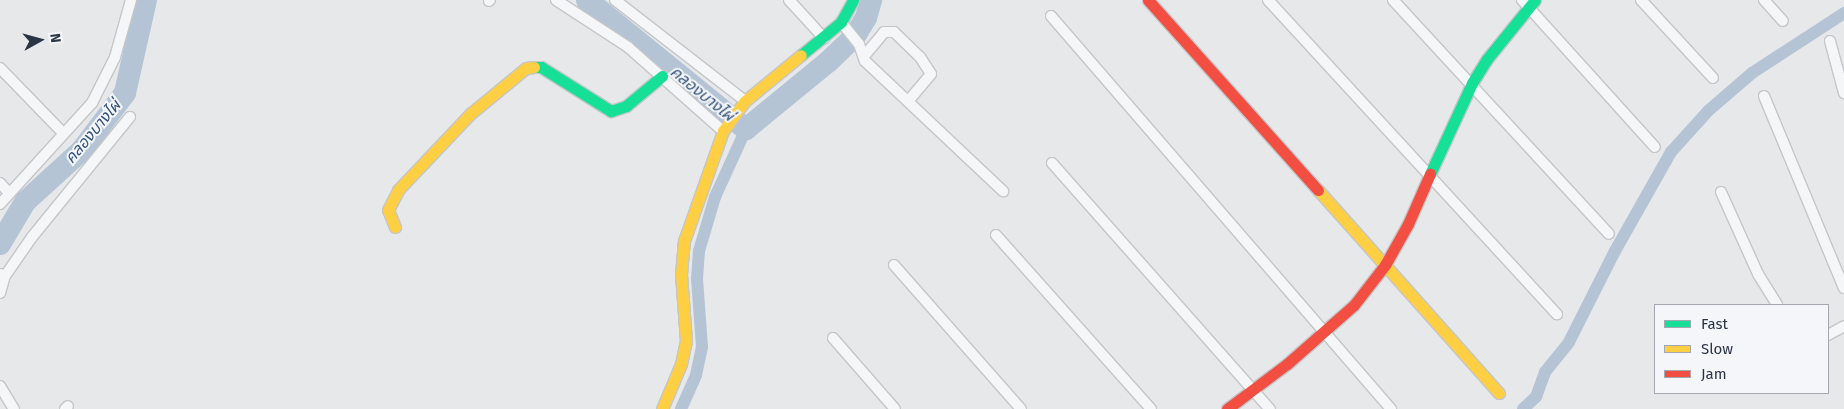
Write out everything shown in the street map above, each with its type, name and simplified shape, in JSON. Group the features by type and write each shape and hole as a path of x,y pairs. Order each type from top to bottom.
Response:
{"street":[{"path":"0,204 8,192 92,103 106,80 115,58 131,0"},
{"path":"556,0 628,46 725,128"},
{"path":"615,0 741,105"},
{"path":"790,0 824,38"},
{"path":"662,409 682,364 686,341 681,274 684,241 725,128 741,105 841,22 853,0"},
{"path":"1148,0 1500,393"},
{"path":"1268,0 1557,314"},
{"path":"1393,0 1472,83 1609,234"},
{"path":"1641,0 1712,78"},
{"path":"1764,0 1783,21"},
{"path":"1227,409 1324,332 1354,305 1385,265 1408,224 1472,83 1528,2 1655,147"},
{"path":"1051,16 1391,409"},
{"path":"841,22 860,44 866,61 1003,191"},
{"path":"865,55 884,32 894,32 920,57 931,74 908,101"},
{"path":"1830,41 1844,93"},
{"path":"0,68 63,133"},
{"path":"395,228 388,210 398,190 470,114 526,68 541,68 611,111 626,106 662,76"},
{"path":"1764,96 1844,288"},
{"path":"0,293 2,275 130,117"},
{"path":"1052,163 1270,409"},
{"path":"0,183 8,192"},
{"path":"1721,192 1758,274 1776,304"},
{"path":"996,235 1151,409"},
{"path":"894,265 1021,409"},
{"path":"1829,334 1844,326"},
{"path":"833,338 895,409"},
{"path":"0,386 14,409"}],"waterway":[{"name":"คลองบางไผ่","path":"0,244 25,202 82,150 125,93 146,0"},
{"name":"คลองบางไผ่","path":"587,0 746,129 828,62 855,36 866,18 871,0"},
{"path":"1523,409 1536,397 1545,372 1569,342 1615,251 1671,152 1708,111 1752,73 1844,13"},
{"path":"681,409 696,375 702,347 697,279 699,251 715,197 746,129"}],"traffic: fast":[{"path":"801,55 841,22 853,0"},
{"path":"1430,174 1472,83 1487,59 1535,0"},
{"path":"534,67 541,67 611,111 626,106 662,76"}],"traffic: slow":[{"path":"662,409 681,364 686,341 681,274 684,241 723,131 745,101 801,55"},
{"path":"395,227 388,210 398,190 470,114 526,68 534,67"},
{"path":"1318,190 1499,393"}],"traffic: jam":[{"path":"1148,0 1318,190"},
{"path":"1227,409 1287,364 1354,305 1385,265 1408,224 1430,174"}]}
